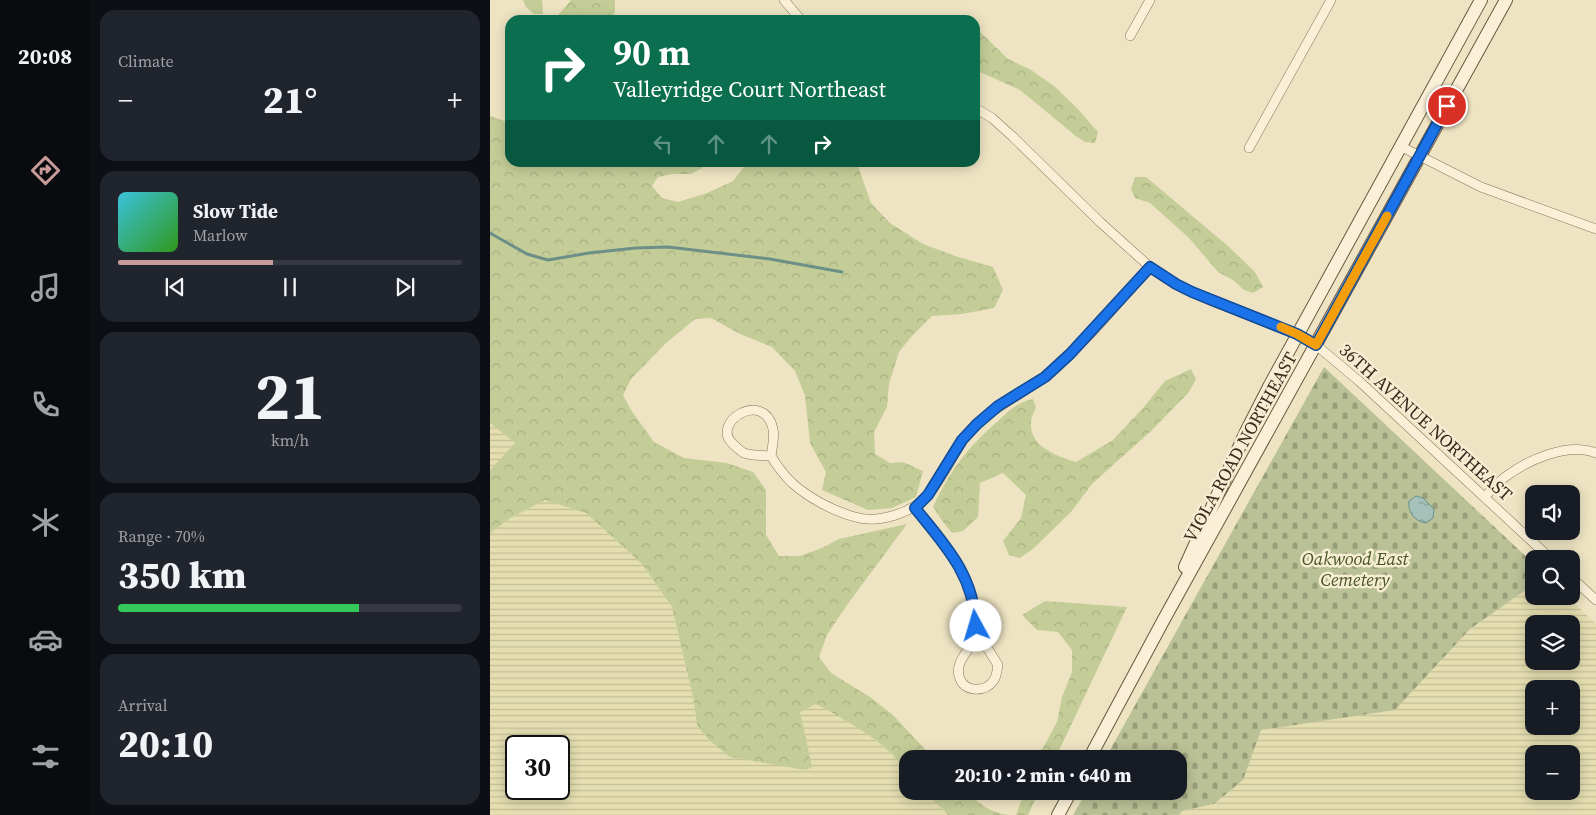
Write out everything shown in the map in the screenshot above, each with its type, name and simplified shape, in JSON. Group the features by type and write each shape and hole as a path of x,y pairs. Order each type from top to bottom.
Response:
{"main road":[{"name":"VIOLA ROAD NORTHEAST","path":"1163,621 1246,432 1297,334 1481,0"},
{"name":"VIOLA ROAD NORTHEAST","path":"1094,750 1163,621 1506,0"},
{"path":"1058,815 1066,800"}],"street":[{"path":"784,0 797,15"},
{"path":"1130,36 1150,0"},
{"path":"1249,148 1331,0"},
{"name":"36TH AVENUE NORTHEAST","path":"980,111 992,118 1012,136 1100,222 1150,267 1176,284 1209,300 1297,334 1316,345 1354,376 1541,550"},
{"path":"1400,146 1482,188 1596,229"},
{"path":"771,456 743,452 727,438 727,430 730,423 745,410 755,410 764,413 770,421 774,431 771,456 782,472 794,484 834,509 857,518 879,518 897,515 915,508 928,495 962,440 977,424 998,406 1045,377 1070,354 1150,267"},
{"path":"1485,497 1503,479 1518,468 1536,459 1572,449 1589,450 1596,453"},
{"path":"915,508 948,548 962,569 970,589 975,615 976,637 961,660 958,670 960,679 965,685 971,689 979,690 988,686 994,680 998,665 988,649 976,637"},
{"path":"1580,585 1596,600"}],"shaded area":[{"path":"490,423 515,443 490,470"},
{"path":"545,500 586,513 642,564 672,607 694,702 697,726 710,741 730,757 806,769 800,711 816,704 856,725 896,757 899,761 899,800 933,800 948,815 490,815 490,533 509,519"},
{"path":"1525,590 1525,605 1576,605 1596,624 1596,815 1179,815 1182,811 1214,804 1243,780 1260,730 1395,710 1470,629"}],"green space":[{"path":"523,0 542,0 543,14 534,14 526,7"},
{"path":"571,0 615,0 614,15 558,15"},
{"path":"980,32 1008,59 1031,70 1054,86 1077,108 1098,132 1095,143 1085,142 1077,137 1020,90 980,72"},
{"path":"490,116 505,121 505,167 702,167 691,174 672,174 658,177 652,186 662,198 678,202 707,193 733,181 744,167 858,167 871,203 890,223 923,244 993,267 1003,290 994,308 962,314 932,316 899,352 889,384 887,407 874,432 875,454 890,463 903,462 923,471 916,497 892,508 868,510 822,490 826,472 810,443 805,396 795,371 772,347 740,334 711,318 695,319 665,344 631,379 623,395 631,410 654,442 684,458 727,463 753,472 766,490 766,535 779,556 800,556 839,539 907,524 827,635 819,657 831,673 870,697 893,715 926,750 899,750 899,761 866,733 816,704 800,712 812,767 806,770 730,757 710,741 697,726 694,702 672,607 642,564 586,513 545,500 509,519 490,533 490,470 515,443 490,423"},
{"path":"1135,177 1146,177 1228,246 1255,272 1263,287 1253,293 1244,290 1233,280 1218,272 1189,238 1150,203 1135,198 1131,189"},
{"name":"Oakwood East Cemetery","path":"1324,367 1525,556 1525,590 1470,629 1395,710 1261,730 1243,780 1214,804 1182,811 1179,815 1073,815 1082,800 1187,800 1187,750 1110,750"},
{"path":"1191,369 1196,379 1189,392 1151,431 1092,484 1071,512 1034,548 1020,558 1009,555 1003,541 1021,518 1026,495 1003,473 980,483 978,517 963,531 952,533 933,507 946,481 969,450 987,431 1018,405 1033,399 1036,407 1031,422 1032,431 1039,444 1061,457 1076,462 1113,440 1165,381"},
{"path":"1045,601 1127,607 1059,750 1042,750 1057,722 1062,697 1072,672 1072,650 1058,632 1037,630 1022,615"},
{"path":"933,800 975,800 998,813 1010,815 948,815"},
{"path":"1022,800 1035,800 1028,815 1016,815"}],"water":[{"path":"1416,496 1423,498 1434,509 1433,518 1426,523 1418,521 1409,509 1409,501"}],"waterway":[{"path":"490,233 527,254 548,260 589,253 668,247 770,259 842,272"}],"slow traffic":[{"path":"1281,327 1316,345 1387,216"}],"route":[{"path":"976,626 970,589 962,569 948,548 915,508 928,495 962,440 998,406 1045,377 1070,354 1150,267 1176,284 1209,300 1297,334 1316,345 1447,106"}]}
